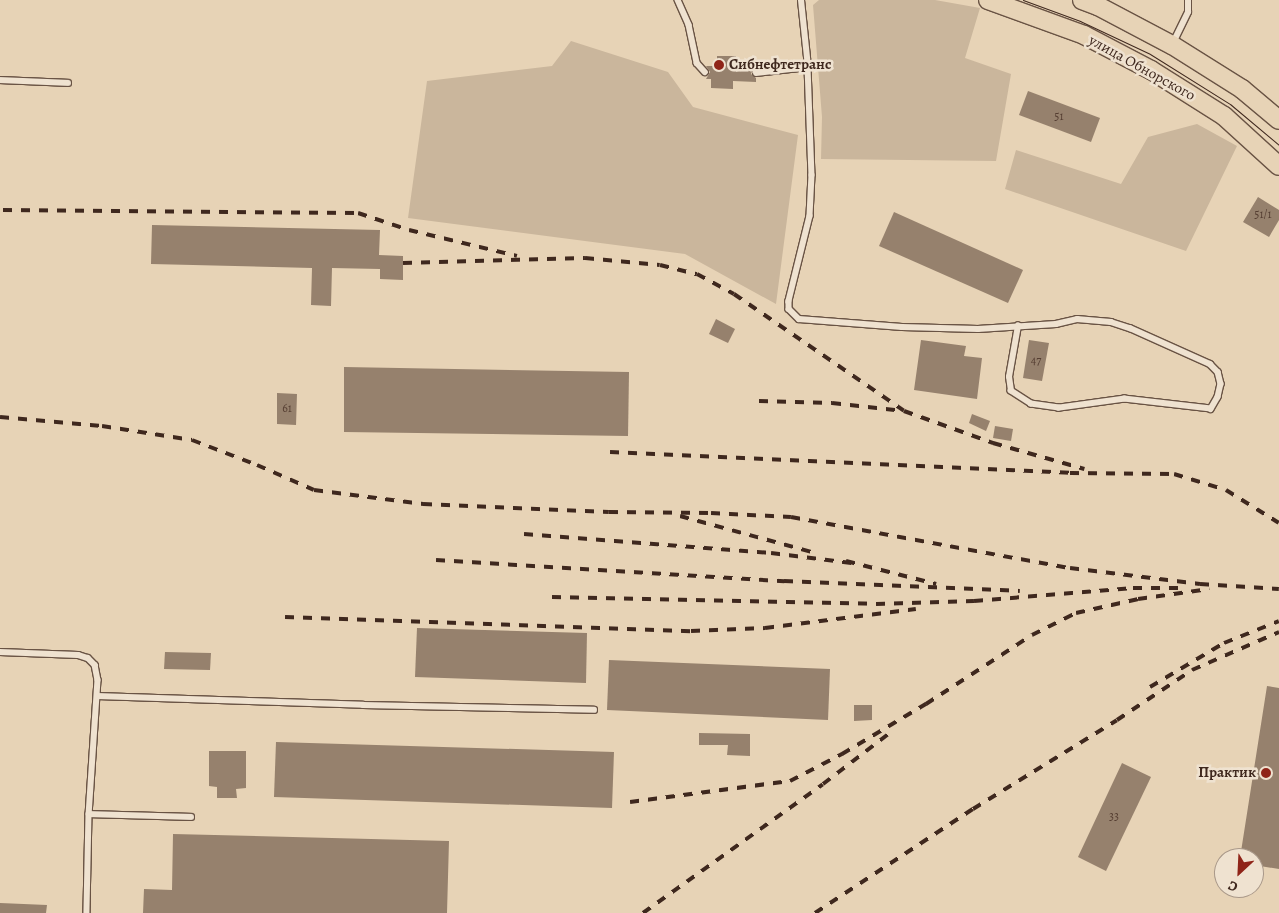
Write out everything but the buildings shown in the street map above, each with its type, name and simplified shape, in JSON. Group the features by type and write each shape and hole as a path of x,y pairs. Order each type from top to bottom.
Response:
{"main road":[{"name":"улица Обнорского","path":"988,0 1084,35 1151,70 1224,116 1279,166"},
{"path":"1082,0 1098,6 1172,45 1242,89 1279,120"}],"lane":[{"path":"678,0 690,25 697,63 706,72"},
{"path":"800,0 808,67 812,175 810,216 789,301 789,309 799,319 902,327 978,329 1018,326 1056,324 1077,319 1110,322 1130,328 1210,364 1218,372 1221,384 1218,396 1211,409 1125,399 1059,408 1031,404 1011,391 1009,378 1018,326"},
{"path":"1172,45 1188,12 1188,0"},
{"path":"756,73 808,67"},
{"path":"0,80 68,83"},
{"path":"0,652 78,655 88,658 95,665 98,680 89,814 87,913"},
{"path":"97,696 363,705 594,710"},
{"path":"89,814 191,817"}],"shaded area":[{"path":"819,0 935,0 980,8 965,58 1011,74 996,161 821,159 822,117 813,5"},
{"path":"571,41 668,72 693,107 798,135 776,304 685,254 408,218 427,81 552,66"},
{"path":"1197,124 1237,146 1186,251 1005,189 1016,150 1121,184 1148,137"}],"tram line":[{"path":"1023,0 1080,21 1150,54 1230,104 1279,145"}],"railway":[{"path":"3,210 358,213 409,230 517,256"},
{"path":"403,263 585,258 660,265 697,274 734,294 904,411"},
{"path":"759,401 832,403 904,411 993,443 1084,469"},
{"path":"0,417 102,426 192,440 257,465 314,490 423,504 791,517 1070,568 1200,584 1279,589"},
{"path":"610,452 1070,473 1174,474 1226,490 1279,523"},
{"path":"680,516 812,552"},
{"path":"524,534 771,553 851,563"},
{"path":"436,560 784,581 1020,591"},
{"path":"846,561 936,584"},
{"path":"552,597 876,604 974,601 1133,588 1185,588"},
{"path":"630,802 790,781 842,754 926,704 1032,635 1076,613 1138,599 1209,589"},
{"path":"285,617 691,631 765,628 916,609"},
{"path":"1150,687 1224,643 1279,621"},
{"path":"815,913 973,809 1117,720 1192,670 1279,632"},
{"path":"643,913 823,784 891,732"}],"place":[{"name":"Сибнефтетранс","path":"719,65"},
{"name":"Практик","path":"1266,773"}]}
